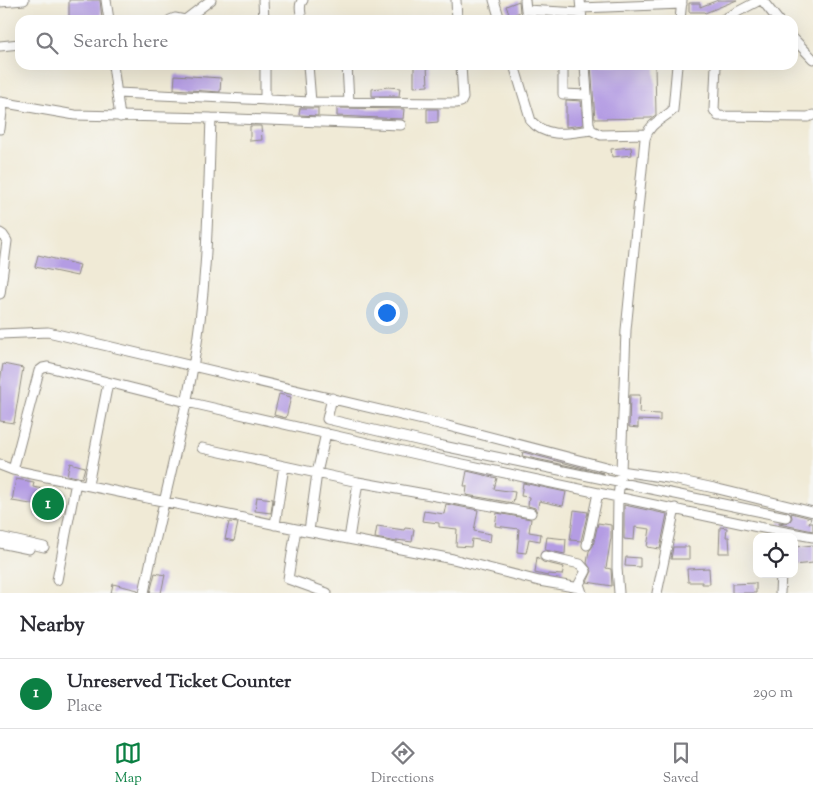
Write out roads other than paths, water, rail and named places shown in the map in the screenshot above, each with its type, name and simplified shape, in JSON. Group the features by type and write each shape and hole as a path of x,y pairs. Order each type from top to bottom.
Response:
{"street":[{"path":"0,2 22,0"},
{"path":"106,0 108,15"},
{"path":"192,15 211,0"},
{"path":"263,0 264,15"},
{"path":"301,15 300,2 303,0"},
{"path":"456,0 457,15"},
{"path":"494,0 498,15"},
{"path":"525,0 526,10 581,10 682,2 681,15"},
{"path":"732,15 761,0 774,15"},
{"path":"0,46 15,44"},
{"path":"798,44 813,60"},
{"path":"114,70 120,117"},
{"path":"265,70 265,100"},
{"path":"308,70 311,102"},
{"path":"347,70 349,102"},
{"path":"118,94 311,102 457,103 461,102 463,98 461,70"},
{"path":"516,70 531,121 537,128 549,133 561,134 591,130 601,135 646,134"},
{"path":"563,70 563,94 587,95"},
{"path":"585,70 591,130"},
{"path":"619,593 618,497 621,471 626,330 646,134 655,121 672,110 676,70"},
{"path":"716,70 714,110 718,116 808,117 813,115"},
{"path":"0,129 2,103 75,115 211,118 401,126"},
{"path":"144,593 194,366 205,283 211,118"},
{"path":"0,234 4,235 7,241 0,294"},
{"path":"0,334 48,332 457,428 621,471 668,478 813,512"},
{"path":"13,470 40,371 48,367 187,402 598,493 675,508 778,533"},
{"path":"88,485 108,382"},
{"path":"309,532 317,473 332,398"},
{"path":"327,419 438,444 786,516"},
{"path":"202,448 358,482 532,513"},
{"path":"0,465 13,470 164,502 453,559 582,591"},
{"path":"275,525 284,466"},
{"path":"57,580 76,482"},
{"path":"349,539 358,482"},
{"path":"587,545 598,493"},
{"path":"657,593 675,508"},
{"path":"296,529 287,577 327,593"},
{"path":"798,536 813,537"},
{"path":"0,537 42,549 0,544"},
{"path":"545,556 580,564 586,571 579,584 582,591"},
{"path":"780,593 781,578"}],"place":[{"name":"Unreserved Ticket Counter","path":"48,504"}]}
